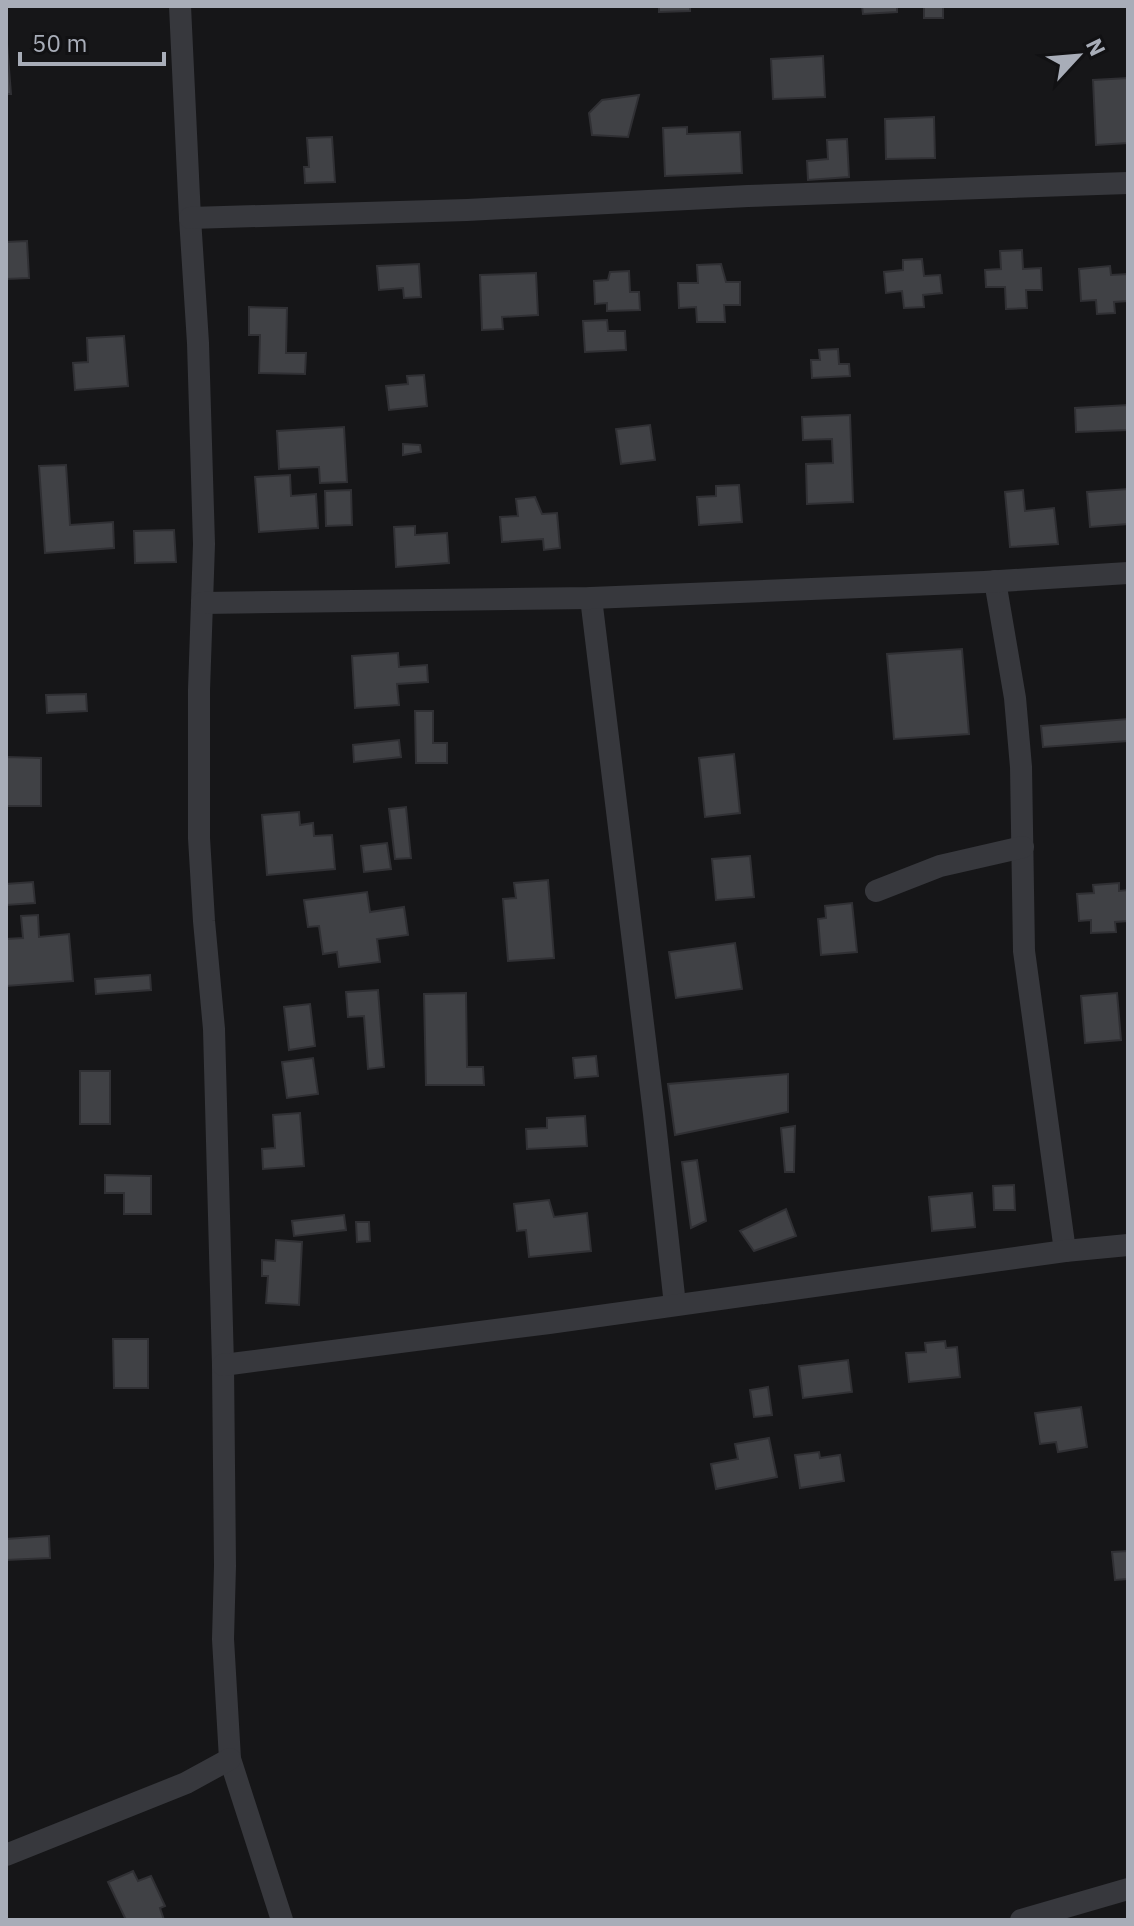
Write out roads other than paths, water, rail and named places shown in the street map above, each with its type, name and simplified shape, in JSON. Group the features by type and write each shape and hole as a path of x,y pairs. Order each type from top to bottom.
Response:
{"street":[{"path":"180,6 204,544 199,690 199,838 214,1029 223,1365 223,1639 230,1759 282,1920"},
{"path":"190,218 1128,183"},
{"path":"202,603 591,598 1128,573"},
{"path":"995,581 1015,698 1021,767 1024,951 1065,1251"},
{"path":"591,598 675,1305"},
{"path":"876,891 940,866 1023,847"},
{"path":"223,1365 1128,1245"},
{"path":"6,1855 186,1783 230,1759"},
{"path":"1021,1920 1128,1889"}]}
